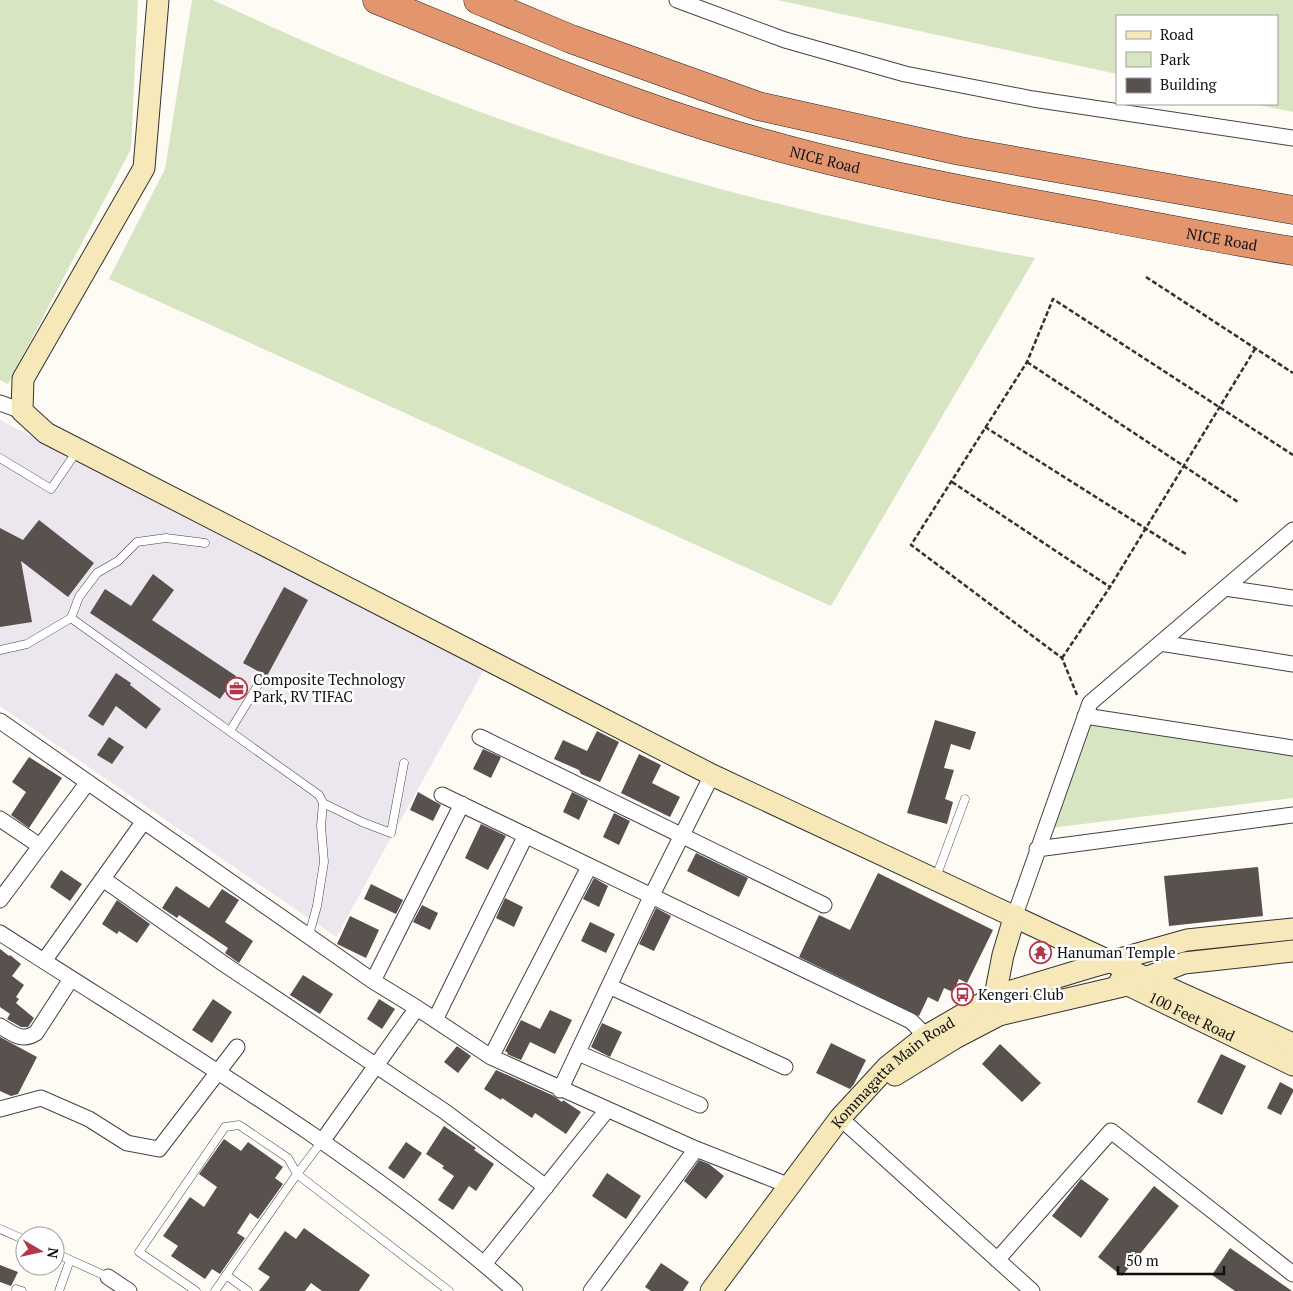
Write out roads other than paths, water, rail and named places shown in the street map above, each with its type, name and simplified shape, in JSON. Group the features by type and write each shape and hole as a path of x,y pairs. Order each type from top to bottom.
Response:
{"highway":[{"name":"NICE Road","path":"376,0 645,106 762,143 867,170 955,189 1293,251"},
{"path":"478,0 571,38 758,106 960,151 1293,210"}],"main road":[{"path":"22,411 23,379 144,168 158,0"},
{"name":"100 Feet Road","path":"22,411 46,433 712,775 1014,915 1101,965 1137,982 1293,1065"},
{"path":"997,1005 1003,955 1014,915"},
{"name":"Kommagatta Main Road","path":"711,1291 847,1111 887,1067 926,1036 997,1005 1101,965 1187,940 1293,929"},
{"name":"Kommagatta Main Road","path":"726,1291 849,1126 895,1075 955,1038 997,1005 1137,982 1184,963 1293,951"},
{"name":"100 Feet Road","path":"1137,982 1293,1044"}],"street":[{"path":"677,0 785,40 905,74 1033,99 1293,138"},
{"path":"0,403 22,411"},
{"path":"1014,915 1090,703 1293,530"},
{"path":"1225,588 1293,598"},
{"path":"1160,643 1293,664"},
{"path":"1085,716 1293,748"},
{"path":"0,721 373,980 491,1058 696,1149 790,1186"},
{"path":"480,737 824,905"},
{"path":"560,1090 651,896 712,775"},
{"path":"0,900 88,782"},
{"path":"442,795 911,1021 926,1036"},
{"path":"373,980 462,804"},
{"path":"1038,849 1293,815"},
{"path":"0,818 40,846"},
{"path":"44,961 144,821"},
{"path":"435,1020 526,835"},
{"path":"491,1058 588,866"},
{"path":"103,879 224,964 444,1111 546,1187"},
{"path":"0,933 323,1140 484,1264 515,1291"},
{"path":"0,1026 21,1037 29,1038 36,1033 71,979"},
{"path":"609,986 785,1067"},
{"path":"323,1140 417,1008"},
{"path":"0,1109 41,1098 89,1119 127,1143 159,1149 237,1047"},
{"path":"578,1053 700,1105"},
{"path":"484,1264 607,1110"},
{"path":"849,1126 1032,1291"},
{"path":"997,1260 1110,1131 1293,1274"},
{"path":"591,1291 696,1149"},
{"path":"108,1277 129,1291"}],"lane":[{"path":"0,458 51,489 78,449"},
{"path":"0,650 27,644 71,618 79,597 97,573 118,561 137,542 166,538 205,543"},
{"path":"71,618 319,795 323,802 362,822 391,833 404,763"},
{"path":"230,731 258,685"},
{"path":"935,880 965,799"},
{"path":"309,936 317,906 324,862 321,826 323,802"},
{"path":"196,1291 139,1252 225,1127 238,1125 288,1158 298,1174 449,1291"},
{"path":"215,1291 323,1140"},
{"path":"0,1229 15,1236"},
{"path":"65,1258 108,1277"},
{"path":"59,1291 70,1260"},
{"path":"226,1275 248,1291"}],"place":[{"name":"Composite Technology Park, RV TIFAC","path":"237,688"},
{"name":"Hanuman Temple","path":"1041,952"},
{"name":"Kengeri Club","path":"962,994"}]}
